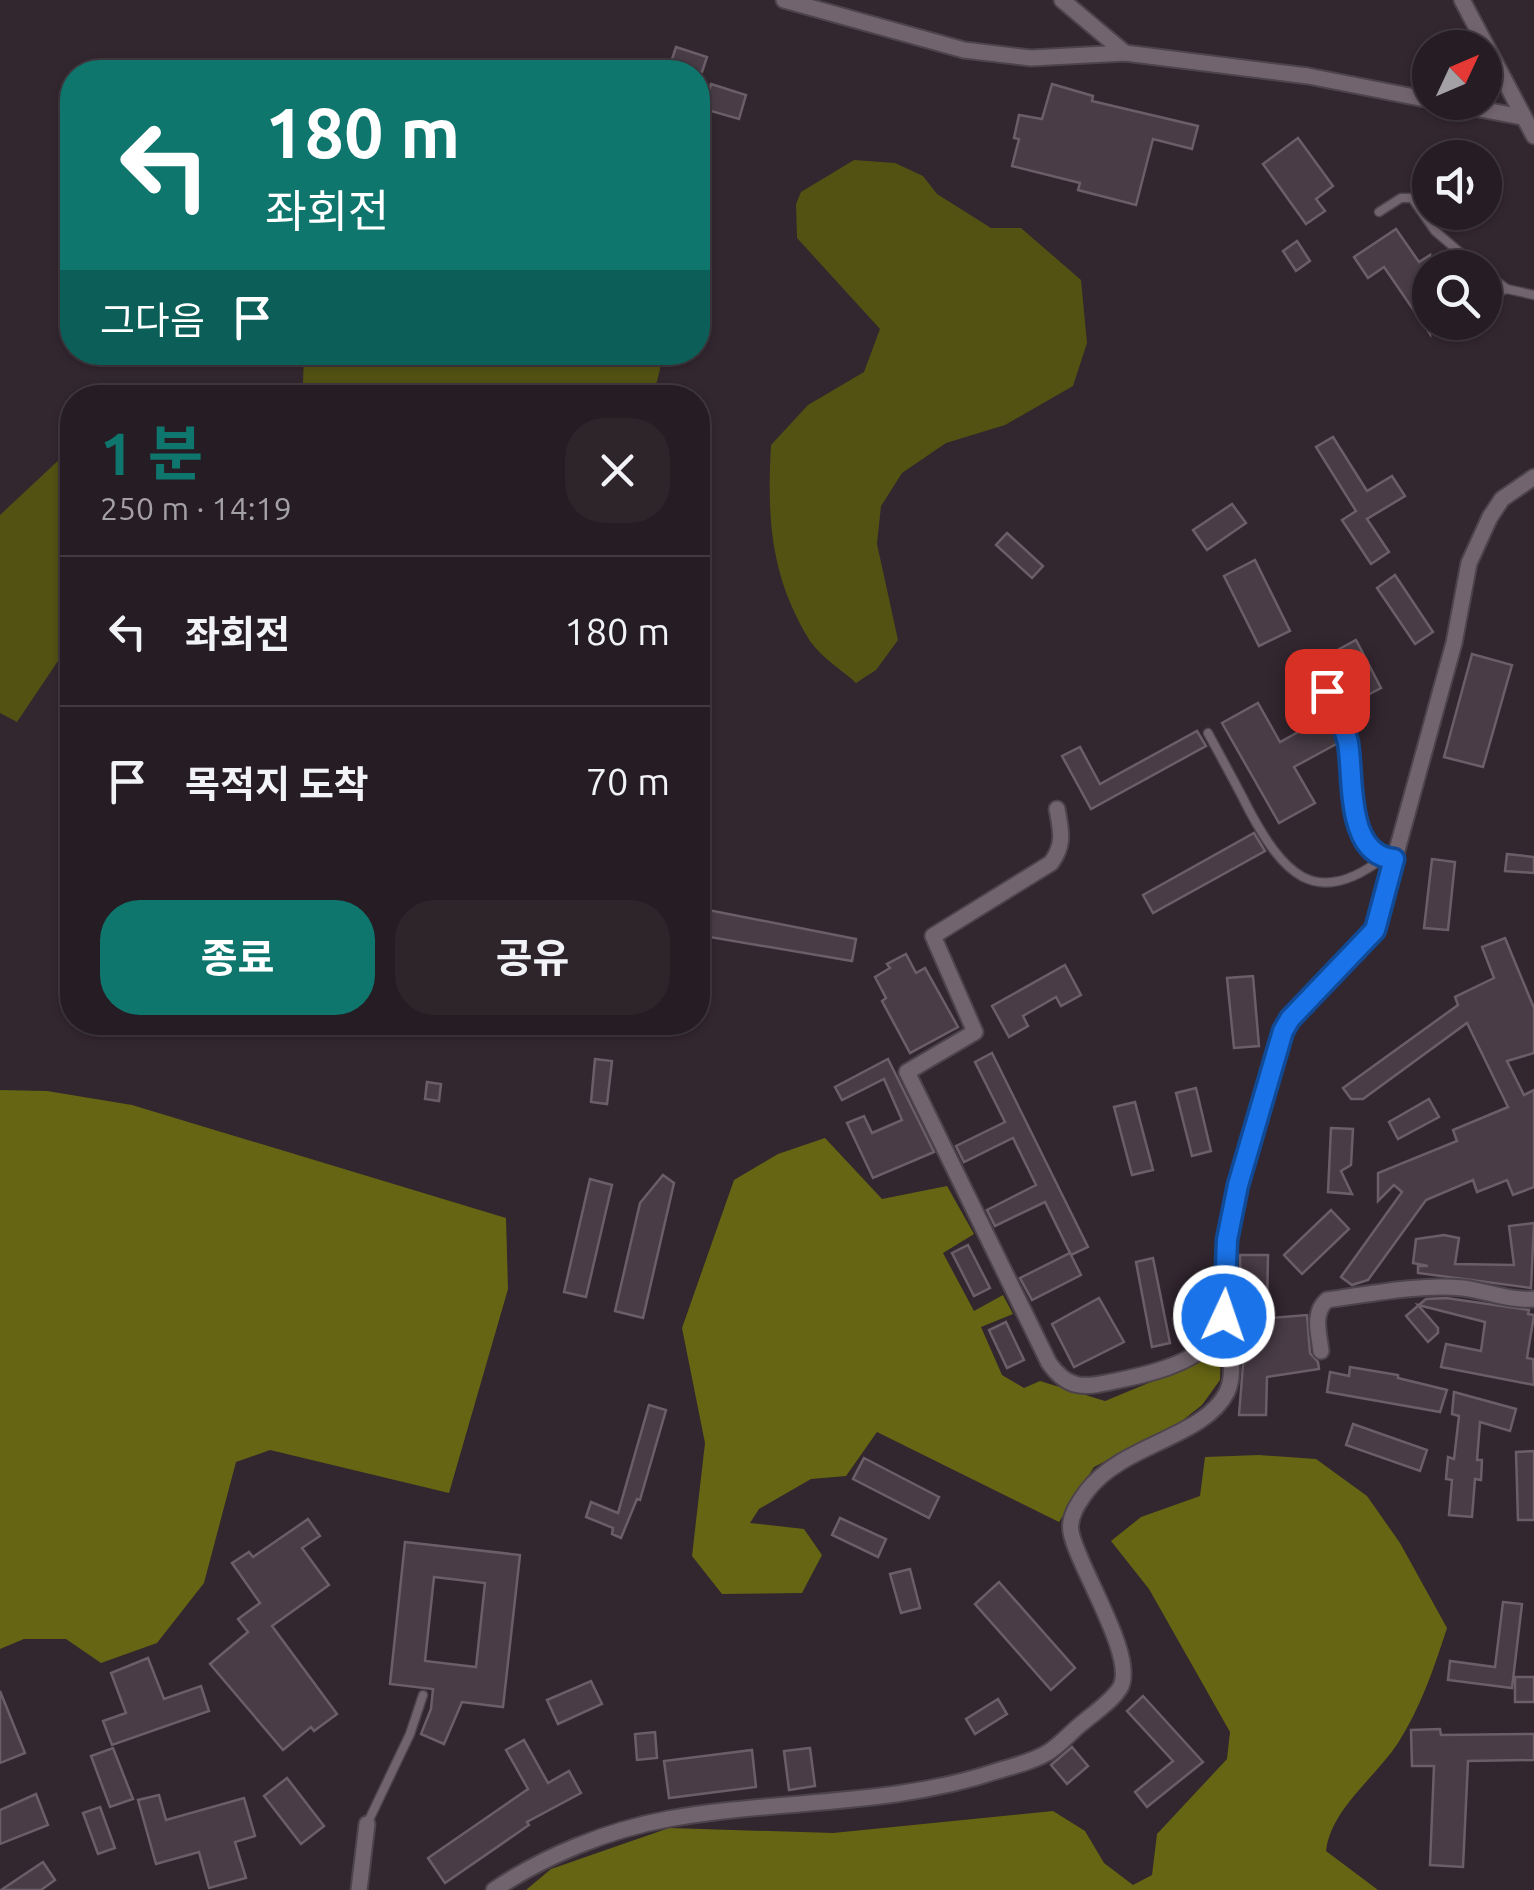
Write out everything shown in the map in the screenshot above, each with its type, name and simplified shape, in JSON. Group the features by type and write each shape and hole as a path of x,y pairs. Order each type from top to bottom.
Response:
{"street":[{"path":"784,0 964,50 1031,58 1126,52 1308,76 1412,96"},
{"path":"1062,0 1126,52"},
{"path":"1462,0 1534,136"},
{"path":"1502,113 1522,117"},
{"path":"494,1890 514,1876 589,1841 664,1819 751,1807 878,1798 955,1785 1047,1753 1121,1686 1124,1675 1106,1614 1070,1531 1072,1515 1088,1489 1110,1466 1207,1415 1228,1390 1231,1351 1223,1317 1227,1240 1238,1185 1283,1031 1375,930 1389,859 1454,643 1470,563 1490,517 1502,500 1534,477"},
{"path":"1057,809 1062,837 1052,864 934,936 975,1032 907,1072 997,1260 1061,1380 1078,1386 1115,1382 1182,1362 1212,1341 1223,1317"},
{"path":"1321,1351 1316,1322 1320,1305 1327,1300 1441,1288 1534,1299"},
{"path":"360,1890 367,1824"}],"lane":[{"path":"1379,212 1401,198 1412,198 1435,231 1457,250"},
{"path":"1502,286 1507,290"},
{"path":"1502,291 1534,295"},
{"path":"1208,733 1272,851 1292,872 1315,881 1338,882 1389,859 1363,839 1351,799 1344,726 1327,691"},
{"path":"367,1824 410,1734 423,1695"}],"shaded area":[{"path":"854,160 895,163 923,176 937,194 991,228 1021,228 1081,280 1087,343 1073,386 1005,425 946,443 902,473 881,506 877,544 898,640 876,670 856,683 815,647 797,617 779,570 770,497 771,445 808,405 864,372 880,329 797,238 796,204 801,192"},
{"path":"304,365 661,365 656,385 299,385 303,383"},
{"path":"60,459 60,658 17,722 0,713 0,515"},
{"path":"0,1090 47,1091 132,1105 506,1218 508,1289 449,1493 270,1450 236,1462 204,1583 157,1643 101,1663 66,1639 24,1639 0,1649"},
{"path":"825,1138 882,1199 947,1186 974,1234 943,1253 974,1311 1003,1295 1013,1314 981,1327 1002,1375 1024,1388 1040,1381 1105,1401 1221,1353 1220,1380 1202,1405 1178,1424 1094,1467 1059,1522 877,1432 846,1476 811,1479 759,1509 750,1523 804,1529 822,1555 802,1593 722,1594 692,1556 705,1443 682,1328 734,1180 778,1154"},
{"path":"1205,1457 1316,1459 1367,1496 1400,1543 1447,1628 1406,1729 1336,1821 1326,1851 1378,1890 526,1890 551,1869 669,1828 833,1833 1053,1811 1085,1831 1104,1863 1133,1885 1152,1875 1157,1834 1227,1759 1230,1732 1149,1589 1111,1541 1141,1517 1200,1496"}],"building":[{"path":"676,47 707,57 706,60 672,60"},
{"path":"711,84 746,95 739,119 710,111"},
{"path":"1052,84 1093,96 1092,101 1198,126 1192,149 1153,139 1136,205 1078,190 1080,183 1012,166 1019,139 1014,138 1019,115 1042,119"},
{"path":"1298,138 1333,186 1316,199 1325,211 1306,224 1263,164"},
{"path":"1396,229 1412,252 1412,308 1384,267 1368,278 1354,257"},
{"path":"1297,241 1310,261 1296,271 1283,251"},
{"path":"1333,437 1367,491 1392,476 1405,496 1367,519 1389,552 1371,564 1342,520 1356,511 1316,447"},
{"path":"1232,504 1246,523 1207,550 1193,530"},
{"path":"1007,533 1043,566 1032,578 996,545"},
{"path":"1255,560 1290,631 1259,646 1224,576"},
{"path":"1395,575 1433,632 1415,644 1377,588"},
{"path":"1356,640 1381,688 1358,700 1334,652"},
{"path":"1472,654 1512,665 1483,767 1444,757"},
{"path":"1258,703 1280,742 1329,715 1340,742 1294,767 1315,803 1279,823 1222,723"},
{"path":"1197,731 1206,746 1091,809 1062,756 1080,747 1100,784"},
{"path":"1254,833 1265,851 1153,913 1143,895"},
{"path":"1507,854 1534,857 1534,873 1505,871"},
{"path":"1432,859 1455,862 1448,930 1424,928"},
{"path":"710,910 856,939 852,961 710,937"},
{"path":"1505,938 1534,1008 1534,1053 1507,1061 1524,1095 1534,1090 1534,1187 1513,1195 1507,1180 1477,1192 1473,1180 1426,1200 1368,1280 1352,1285 1341,1277 1402,1192 1394,1185 1378,1201 1378,1173 1457,1141 1453,1130 1508,1107 1467,1023 1363,1099 1351,1099 1343,1088 1458,1005 1455,997 1494,978 1482,947"},
{"path":"906,954 916,973 925,968 958,1027 910,1053 882,1001 886,998 875,977 890,968 887,964"},
{"path":"1065,965 1081,995 1061,1006 1056,997 1023,1016 1028,1026 1009,1037 992,1006"},
{"path":"1253,976 1259,1046 1234,1048 1227,978"},
{"path":"992,1053 1088,1247 1071,1255 1045,1202 995,1226 987,1210 1036,1185 1013,1138 964,1162 956,1146 1005,1122 975,1062"},
{"path":"595,1059 612,1061 607,1104 591,1102"},
{"path":"888,1059 934,1152 873,1178 847,1123 864,1116 872,1133 902,1120 884,1079 842,1100 835,1087"},
{"path":"427,1082 441,1084 439,1101 425,1099"},
{"path":"1196,1088 1211,1151 1192,1156 1176,1093"},
{"path":"1429,1099 1439,1117 1398,1139 1389,1122"},
{"path":"1135,1102 1153,1170 1132,1175 1114,1107"},
{"path":"1331,1128 1353,1129 1351,1165 1341,1171 1352,1194 1328,1192"},
{"path":"663,1175 674,1183 643,1318 615,1311 640,1203"},
{"path":"590,1179 612,1185 586,1297 564,1292"},
{"path":"1331,1210 1349,1229 1302,1274 1284,1255"},
{"path":"1534,1223 1531,1288 1418,1273 1418,1266 1428,1266 1413,1263 1416,1239 1444,1235 1459,1238 1455,1264 1514,1265 1509,1226"},
{"path":"968,1245 990,1288 974,1296 952,1253"},
{"path":"1070,1253 1081,1275 1032,1300 1020,1278"},
{"path":"1240,1255 1268,1255 1267,1307 1262,1312 1267,1312 1269,1318 1307,1315 1310,1353 1318,1362 1319,1369 1267,1377 1266,1415 1239,1415 1243,1365"},
{"path":"1153,1258 1170,1343 1152,1347 1136,1262"},
{"path":"1099,1298 1124,1342 1074,1367 1052,1324"},
{"path":"1446,1298 1529,1310 1528,1314 1534,1315 1527,1358 1533,1359 1534,1385 1441,1367 1446,1344 1481,1351 1485,1322 1419,1305 1426,1299"},
{"path":"1418,1305 1438,1328 1428,1342 1406,1316"},
{"path":"1006,1322 1024,1360 1007,1368 989,1330"},
{"path":"1350,1367 1398,1375 1447,1390 1440,1412 1327,1392 1330,1372 1349,1376"},
{"path":"1454,1392 1516,1409 1510,1431 1480,1422 1477,1460 1482,1460 1481,1480 1475,1479 1472,1517 1449,1515 1452,1480 1446,1479 1448,1457 1454,1459 1459,1416 1452,1414"},
{"path":"649,1405 666,1410 640,1500 637,1499 621,1538 612,1534 613,1528 586,1517 591,1502 618,1513"},
{"path":"1353,1424 1427,1450 1420,1471 1346,1445"},
{"path":"1534,1451 1534,1520 1518,1520 1516,1452"},
{"path":"864,1458 939,1497 929,1518 853,1479"},
{"path":"840,1518 886,1539 878,1557 832,1535"},
{"path":"308,1519 320,1536 302,1548 329,1585 272,1626 337,1714 314,1731 311,1727 283,1750 210,1664 248,1632 238,1619 260,1603 232,1563 249,1552 253,1557"},
{"path":"405,1542 520,1555 503,1707 462,1702 444,1744 421,1734 431,1709 433,1689 390,1684","holes":["434,1577 485,1583 476,1667 425,1661"]},
{"path":"910,1569 920,1608 901,1613 890,1574"},
{"path":"999,1582 1075,1668 1051,1690 975,1604"},
{"path":"1503,1602 1522,1604 1512,1688 1448,1680 1450,1661 1495,1667"},
{"path":"148,1658 164,1699 201,1686 209,1711 112,1745 103,1721 126,1713 111,1673"},
{"path":"1515,1677 1534,1677 1534,1702 1515,1702"},
{"path":"591,1681 602,1704 558,1724 547,1700"},
{"path":"0,1691 25,1753 0,1763"},
{"path":"1143,1696 1203,1762 1147,1807 1135,1792 1173,1761 1127,1711"},
{"path":"998,1699 1007,1714 975,1734 966,1719"},
{"path":"1440,1729 1441,1735 1534,1734 1534,1760 1468,1761 1463,1867 1430,1865 1434,1766 1412,1766 1411,1730"},
{"path":"655,1732 657,1758 637,1760 635,1734"},
{"path":"524,1740 548,1783 569,1771 581,1793 527,1822 529,1825 445,1883 428,1858 528,1789 506,1750"},
{"path":"1072,1747 1088,1766 1067,1784 1051,1765"},
{"path":"113,1748 133,1799 110,1807 91,1756"},
{"path":"810,1748 815,1786 789,1790 784,1751"},
{"path":"752,1750 756,1787 669,1798 664,1761"},
{"path":"287,1778 324,1826 301,1844 264,1796"},
{"path":"36,1794 48,1825 0,1844 0,1810"},
{"path":"159,1795 166,1820 244,1798 255,1836 235,1842 246,1878 209,1888 199,1852 156,1864 138,1800"},
{"path":"100,1807 115,1848 98,1854 83,1813"},
{"path":"43,1862 55,1880 41,1890 1,1890"}],"route":[{"path":"1224,1316 1227,1240 1238,1185 1283,1031 1375,930 1394,859 1383,858 1363,839 1351,799 1344,726 1327,691"}]}
